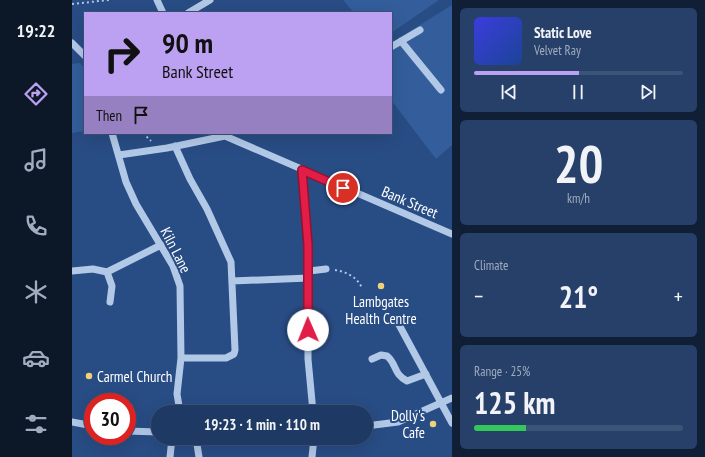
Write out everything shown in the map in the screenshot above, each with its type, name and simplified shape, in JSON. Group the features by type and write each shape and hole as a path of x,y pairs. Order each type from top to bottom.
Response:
{"street":[{"path":"157,0 163,12"},
{"path":"190,12 210,0"},
{"path":"392,46 420,30"},
{"path":"401,41 441,90"},
{"path":"72,44 84,55"},
{"name":"Kiln Lane","path":"112,134 126,182 136,204 173,266 180,286 180,358 177,394 179,405"},
{"path":"119,155 228,136"},
{"name":"Bank Street","path":"228,136 302,170 452,234"},
{"path":"175,146 231,262 235,350 234,354 226,358 180,358"},
{"path":"302,170 306,208 309,274 308,359 312,405"},
{"path":"72,271 93,269 107,272 161,245"},
{"path":"232,281 309,274 326,269"},
{"path":"107,272 112,286 110,302"},
{"path":"397,321 452,423"},
{"path":"372,359 381,355 386,356 392,363 396,373 407,381 426,374"},
{"path":"373,425 398,422 452,398"},
{"path":"72,422 84,424"},
{"path":"136,431 151,432"},
{"path":"170,457 171,445"},
{"path":"197,445 199,457"},
{"path":"312,457 313,445"}],"path":[{"path":"72,4 108,0"},
{"path":"326,269 342,271 358,280 362,288"}],"shaded area":[{"path":"343,0 439,0 392,32 392,12 353,12"},
{"path":"452,5 452,145 436,159 392,101 392,42"},
{"path":"80,63 84,68 84,131 72,133 72,64"}],"place":[{"name":"Lambgates Health Centre","path":"381,286"},
{"name":"Carmel Church","path":"89,376"},
{"name":"Dolly's Cafe","path":"433,424"}],"route":[{"path":"308,330 308,245 302,170 343,188"}]}
